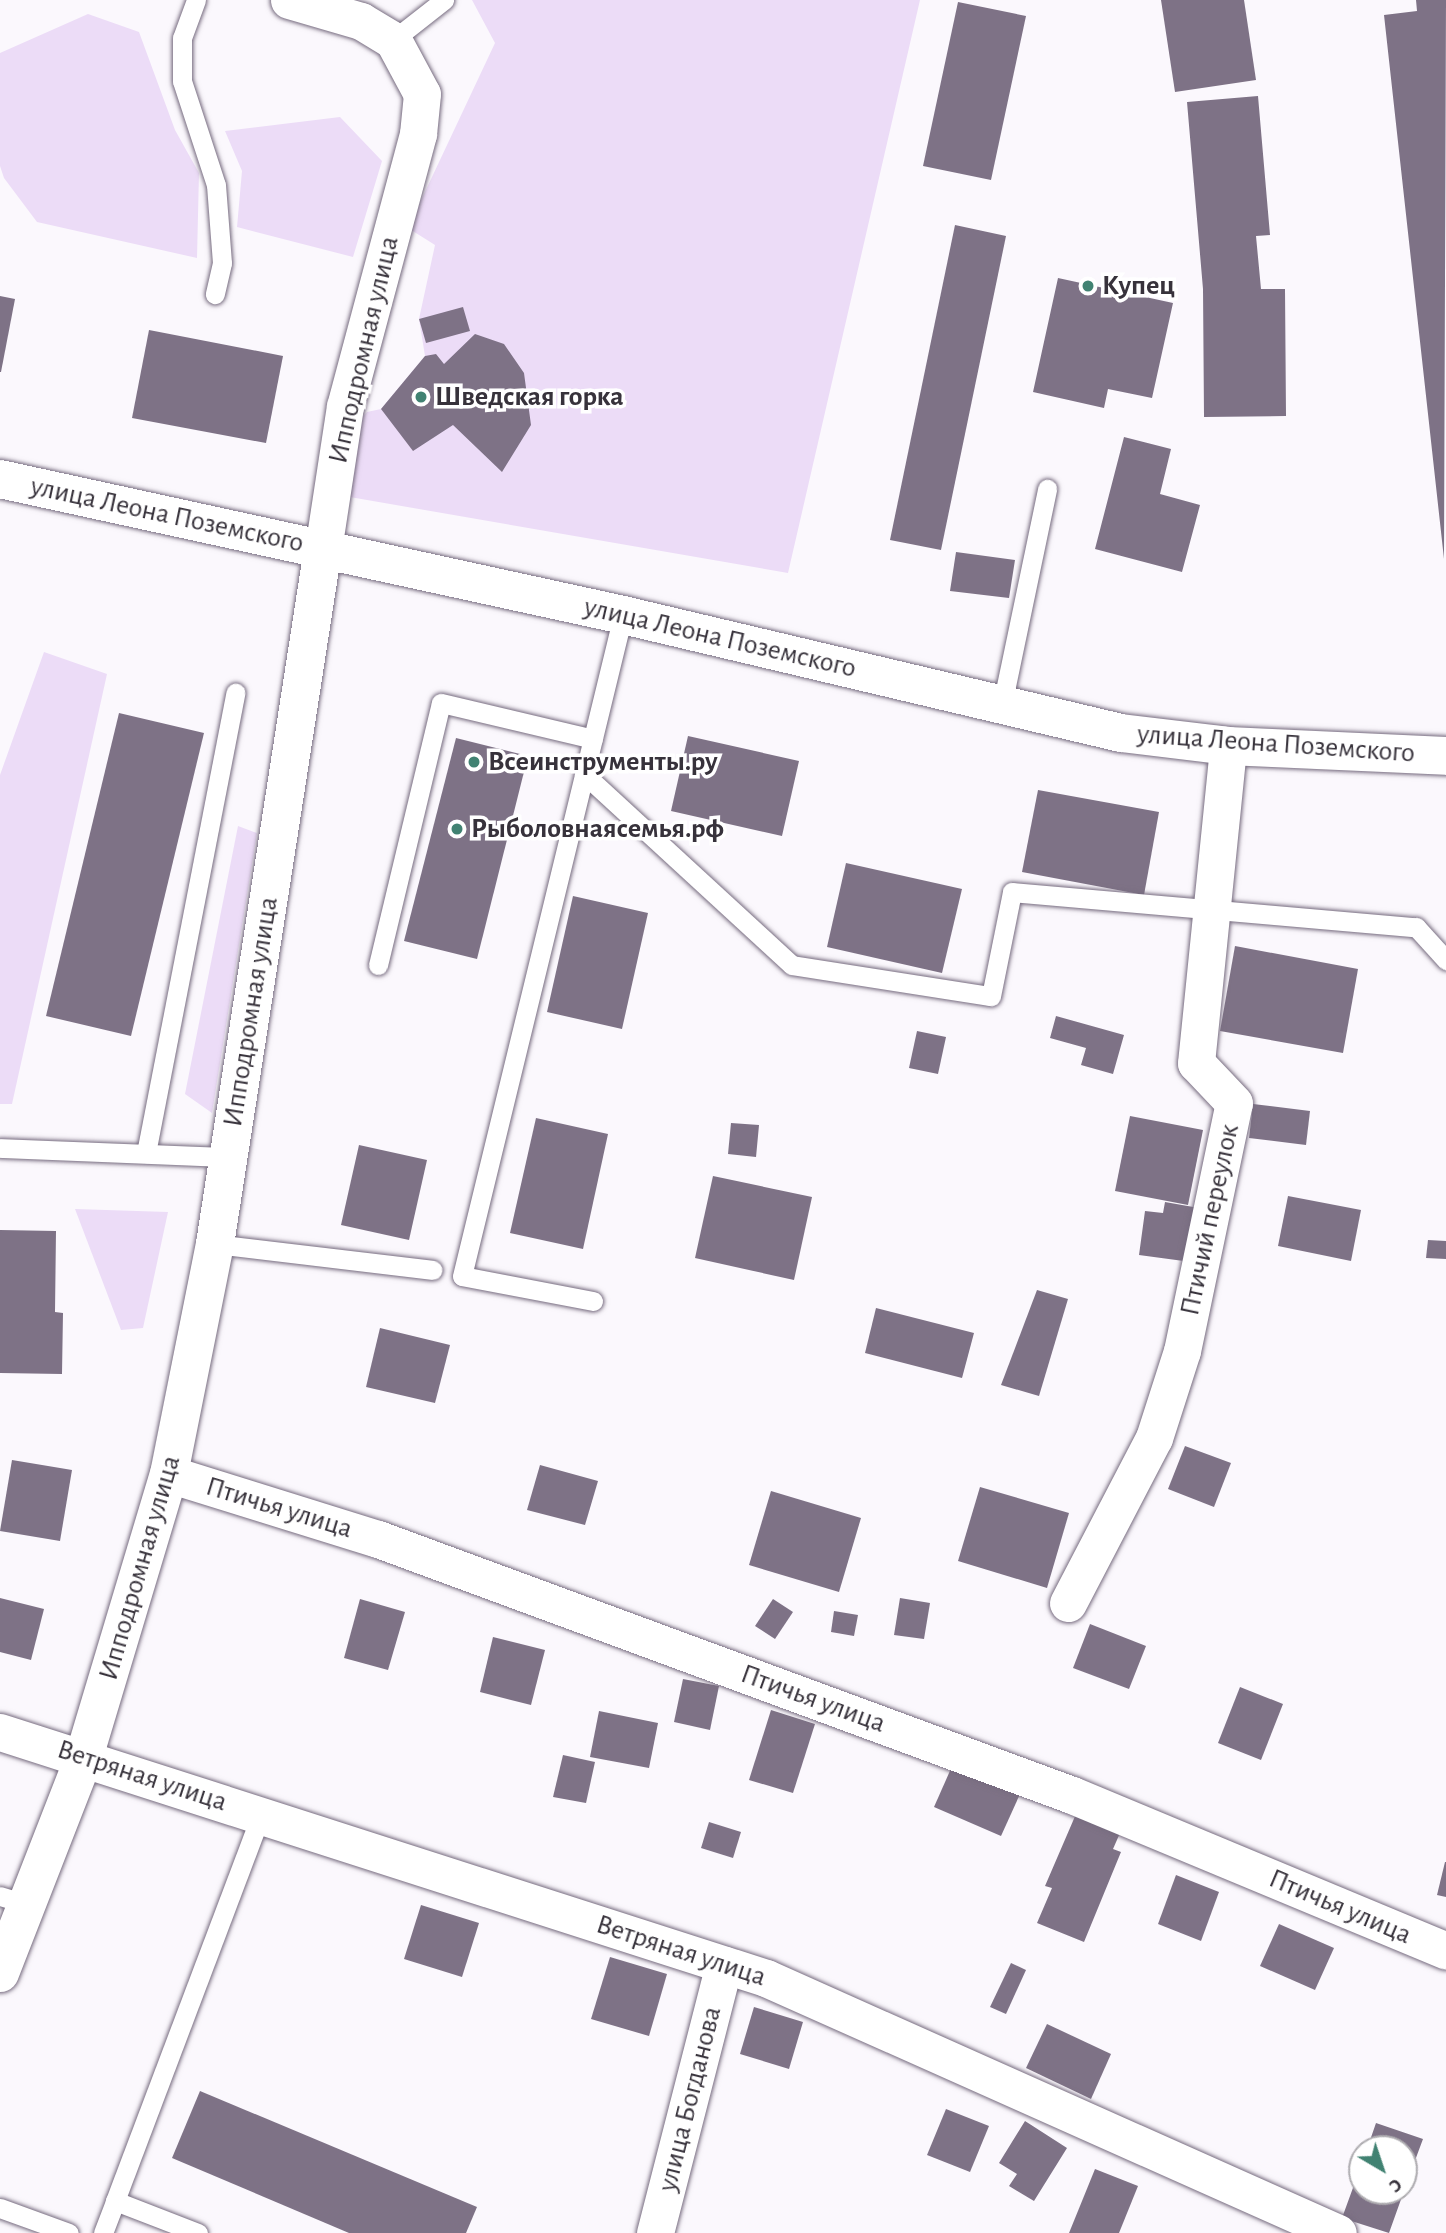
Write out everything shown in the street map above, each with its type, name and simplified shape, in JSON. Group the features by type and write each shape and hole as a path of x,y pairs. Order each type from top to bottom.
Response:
{"main road":[{"name":"улица Леона Поземского","path":"0,479 623,615 1121,733 1228,746 1446,756"},
{"name":"Ипподромная улица","path":"0,1973 13,1900 84,1757 169,1474 215,1244 323,548"}],"street":[{"path":"289,0 361,21 393,40"},
{"name":"Ипподромная улица","path":"323,548 345,406 418,134 422,94 393,40"},
{"name":"Птичий переулок","path":"1068,1602 1154,1438 1182,1351 1234,1103 1196,1063 1228,746"},
{"name":"Птичья улица","path":"169,1474 378,1539 1061,1791 1446,1951"},
{"name":"Ветряная улица","path":"0,1732 766,1978 1339,2233"},
{"name":"улица Богданова","path":"655,2233 724,1965"}],"lane":[{"path":"196,0 182,38 182,81 216,185 222,263 215,294"},
{"path":"393,40 444,0"},
{"path":"1002,705 1047,489"},
{"path":"593,1301 462,1276 623,615"},
{"path":"146,1153 234,694"},
{"path":"378,965 441,703 593,739"},
{"path":"584,774 792,965 991,996 1012,892 1213,913 1416,927 1446,960"},
{"path":"0,1148 229,1157"},
{"path":"215,1244 432,1270"},
{"path":"103,2233 261,1814"},
{"path":"115,2201 198,2233"},
{"path":"0,2208 69,2233"}],"shaded area":[{"path":"472,0 920,0 788,573 344,496 351,429 367,412 381,409 425,356 419,319 435,245 408,228 495,43"},
{"path":"88,14 139,32 175,130 199,173 197,258 37,222 4,178 0,166 0,53"},
{"path":"340,117 382,161 353,257 237,227 242,171 225,131"},
{"path":"44,652 107,674 12,1104 0,1104 0,775"},
{"path":"238,826 257,833 212,1113 185,1094"},
{"path":"75,1209 168,1212 143,1328 121,1330"}],"building":[{"path":"1161,0 1244,0 1256,80 1175,92"},
{"path":"1416,0 1446,0 1444,559 1384,15 1417,11"},
{"path":"958,2 1026,16 991,180 923,166"},
{"path":"1258,96 1270,235 1256,236 1261,289 1285,289 1286,416 1204,417 1203,289 1187,102"},
{"path":"955,225 1006,236 941,550 890,540"},
{"path":"1058,278 1173,303 1152,398 1108,389 1104,408 1033,392"},
{"path":"0,296 15,299 1,372 0,372"},
{"path":"463,307 470,331 426,343 419,319"},
{"path":"149,330 283,356 266,443 132,418"},
{"path":"475,334 504,344 524,373 531,425 502,472 453,425 413,451 381,409 425,356 436,354 444,364"},
{"path":"1124,437 1171,449 1160,494 1200,505 1182,572 1095,549"},
{"path":"956,552 1015,560 1009,598 950,591"},
{"path":"119,713 204,733 131,1036 46,1016"},
{"path":"688,736 799,761 782,836 671,811"},
{"path":"456,738 528,756 477,959 404,941"},
{"path":"1038,790 1159,812 1144,895 1022,872"},
{"path":"846,863 962,889 942,973 827,947"},
{"path":"573,896 648,913 622,1029 547,1012"},
{"path":"1235,946 1358,969 1343,1053 1220,1031"},
{"path":"1056,1016 1124,1035 1113,1074 1081,1065 1086,1048 1050,1038"},
{"path":"917,1031 946,1037 938,1074 909,1068"},
{"path":"1253,1104 1310,1111 1306,1145 1249,1138"},
{"path":"1130,1116 1203,1130 1188,1205 1115,1191"},
{"path":"536,1118 608,1134 583,1249 510,1233"},
{"path":"731,1123 759,1125 756,1157 728,1154"},
{"path":"359,1145 427,1160 409,1240 341,1225"},
{"path":"713,1176 812,1197 794,1280 695,1258"},
{"path":"1288,1196 1361,1210 1351,1261 1278,1246"},
{"path":"1165,1202 1199,1208 1191,1262 1139,1255 1145,1211 1163,1213"},
{"path":"0,1230 56,1231 55,1312 63,1313 62,1374 0,1373"},
{"path":"1428,1240 1446,1241 1446,1259 1426,1258"},
{"path":"1037,1290 1068,1299 1039,1396 1001,1385"},
{"path":"876,1308 974,1333 962,1378 865,1353"},
{"path":"380,1328 450,1345 435,1403 366,1387"},
{"path":"1185,1446 1231,1463 1214,1507 1168,1489"},
{"path":"12,1460 72,1470 60,1541 0,1531"},
{"path":"540,1465 598,1481 585,1525 527,1510"},
{"path":"980,1487 1069,1513 1047,1588 958,1561"},
{"path":"771,1491 861,1518 839,1592 749,1565"},
{"path":"0,1598 44,1609 31,1660 0,1652"},
{"path":"900,1598 930,1603 924,1639 894,1635"},
{"path":"360,1599 405,1612 388,1670 344,1658"},
{"path":"773,1599 793,1612 775,1639 755,1626"},
{"path":"834,1611 858,1615 854,1636 831,1632"},
{"path":"1090,1624 1146,1646 1129,1689 1073,1668"},
{"path":"493,1637 545,1650 531,1705 480,1692"},
{"path":"683,1679 719,1686 710,1730 674,1722"},
{"path":"1240,1687 1283,1704 1261,1760 1218,1743"},
{"path":"771,1710 815,1724 793,1793 749,1780"},
{"path":"599,1711 658,1723 649,1768 590,1757"},
{"path":"563,1755 595,1762 586,1803 553,1797"},
{"path":"953,1764 1020,1794 1001,1836 934,1807"},
{"path":"1076,1814 1120,1833 1113,1849 1121,1852 1084,1942 1037,1923 1052,1888 1045,1886"},
{"path":"709,1822 741,1832 733,1858 701,1848"},
{"path":"1446,1862 1446,1897 1437,1895"},
{"path":"1176,1875 1219,1892 1201,1941 1158,1924"},
{"path":"421,1905 479,1923 462,1977 404,1959"},
{"path":"1279,1924 1334,1948 1315,1990 1260,1966"},
{"path":"610,1957 667,1974 649,2036 591,2019"},
{"path":"1011,1963 1026,1970 1006,2014 990,2007"},
{"path":"754,2007 803,2022 789,2069 740,2054"},
{"path":"1047,2024 1111,2054 1091,2099 1026,2068"},
{"path":"200,2091 477,2207 466,2233 349,2233 172,2158"},
{"path":"946,2109 989,2126 970,2172 927,2155"},
{"path":"1025,2121 1067,2148 1034,2201 1009,2186 1017,2174 999,2163"},
{"path":"1376,2123 1411,2135 1372,2135"},
{"path":"1418,2137 1423,2139 1418,2152"},
{"path":"1095,2169 1138,2186 1119,2233 1069,2233"},
{"path":"1348,2202 1348,2205 1399,2205 1389,2233 1342,2218"}],"place":[{"name":"Купец","path":"1088,286"},
{"name":"Шведская горка","path":"421,397"},
{"name":"Всеинструменты.ру","path":"474,762"},
{"name":"Рыболовнаясемья.рф","path":"457,829"}]}
